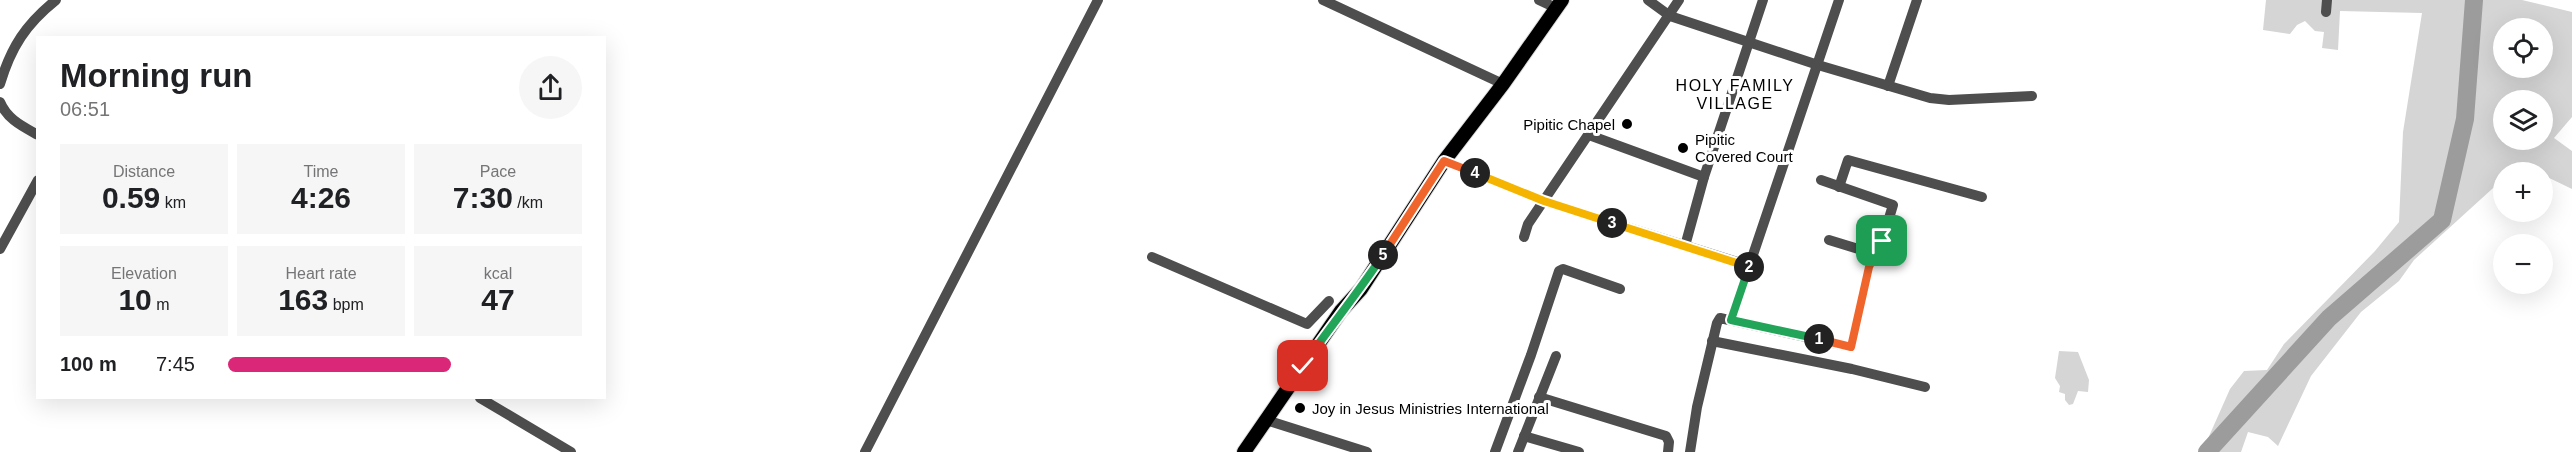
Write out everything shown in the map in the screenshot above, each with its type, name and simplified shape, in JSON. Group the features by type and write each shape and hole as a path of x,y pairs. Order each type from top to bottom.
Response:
{"main road":[{"path":"1244,452 1341,311 1361,289 1444,161 1503,84 1559,4"}],"street":[{"path":"0,84 8,58 23,33 40,13 56,0"},
{"path":"865,452 1098,0"},
{"path":"1323,0 1503,84"},
{"path":"1539,0 1559,4"},
{"path":"1648,0 1670,16 1818,65 1930,98 1949,100 2032,96"},
{"path":"1524,237 1528,224 1679,0"},
{"path":"1685,246 1704,177 1763,0"},
{"path":"1731,320 1839,0"},
{"path":"1888,86 1917,0"},
{"path":"2326,12 2327,0"},
{"path":"0,102 3,111 14,121 36,134"},
{"path":"1589,135 1704,177"},
{"path":"1839,187 1848,160 1982,197"},
{"path":"1444,161 1544,201 1750,266"},
{"path":"1690,452 1697,407 1712,341 1720,318 1851,347 1869,267 1874,257 1878,255 1893,205 1821,180"},
{"path":"0,249 36,184"},
{"path":"1830,240 1878,255"},
{"path":"1152,257 1307,324 1329,301"},
{"path":"1495,452 1559,271 1563,270 1620,289"},
{"path":"1712,341 1852,369 1925,387"},
{"path":"1518,452 1556,356"},
{"path":"1539,397 1666,436 1669,442 1668,452"},
{"path":"482,399 571,452"},
{"path":"1266,420 1367,452"},
{"path":"1524,436 1579,452"}],"shaded area":[{"path":"2266,0 2522,0 2572,12 2572,117 2554,138 2572,151 2572,189 2553,180 2553,162 2493,162 2493,188 2414,260 2399,281 2361,312 2311,376 2278,446 2268,437 2248,432 2241,452 2202,452 2230,389 2244,371 2267,370 2284,344 2375,251 2399,222 2403,132 2422,13 2340,11 2338,50 2322,48 2324,32 2315,31 2305,21 2297,25 2290,34 2263,30"},
{"path":"2059,351 2078,352 2089,380 2088,392 2078,391 2073,404 2069,405 2065,400 2065,394 2059,392 2060,386 2055,378"}],"waterway":[{"path":"2207,452 2329,318 2442,220 2465,119 2474,0"}],"place":[{"name":"Pipitic Chapel","path":"1627,124"},
{"name":"Pipitic Covered Court","path":"1683,148"},
{"name":"Joy in Jesus Ministries International","path":"1300,408"}],"district":[{"name":"HOLY FAMILY VILLAGE","path":"1735,94"}],"route":[{"path":"1303,366 1341,311 1361,289 1444,161 1544,201 1750,266 1736,312 1731,320 1851,347 1869,267 1874,257 1878,255 1882,241"}]}
